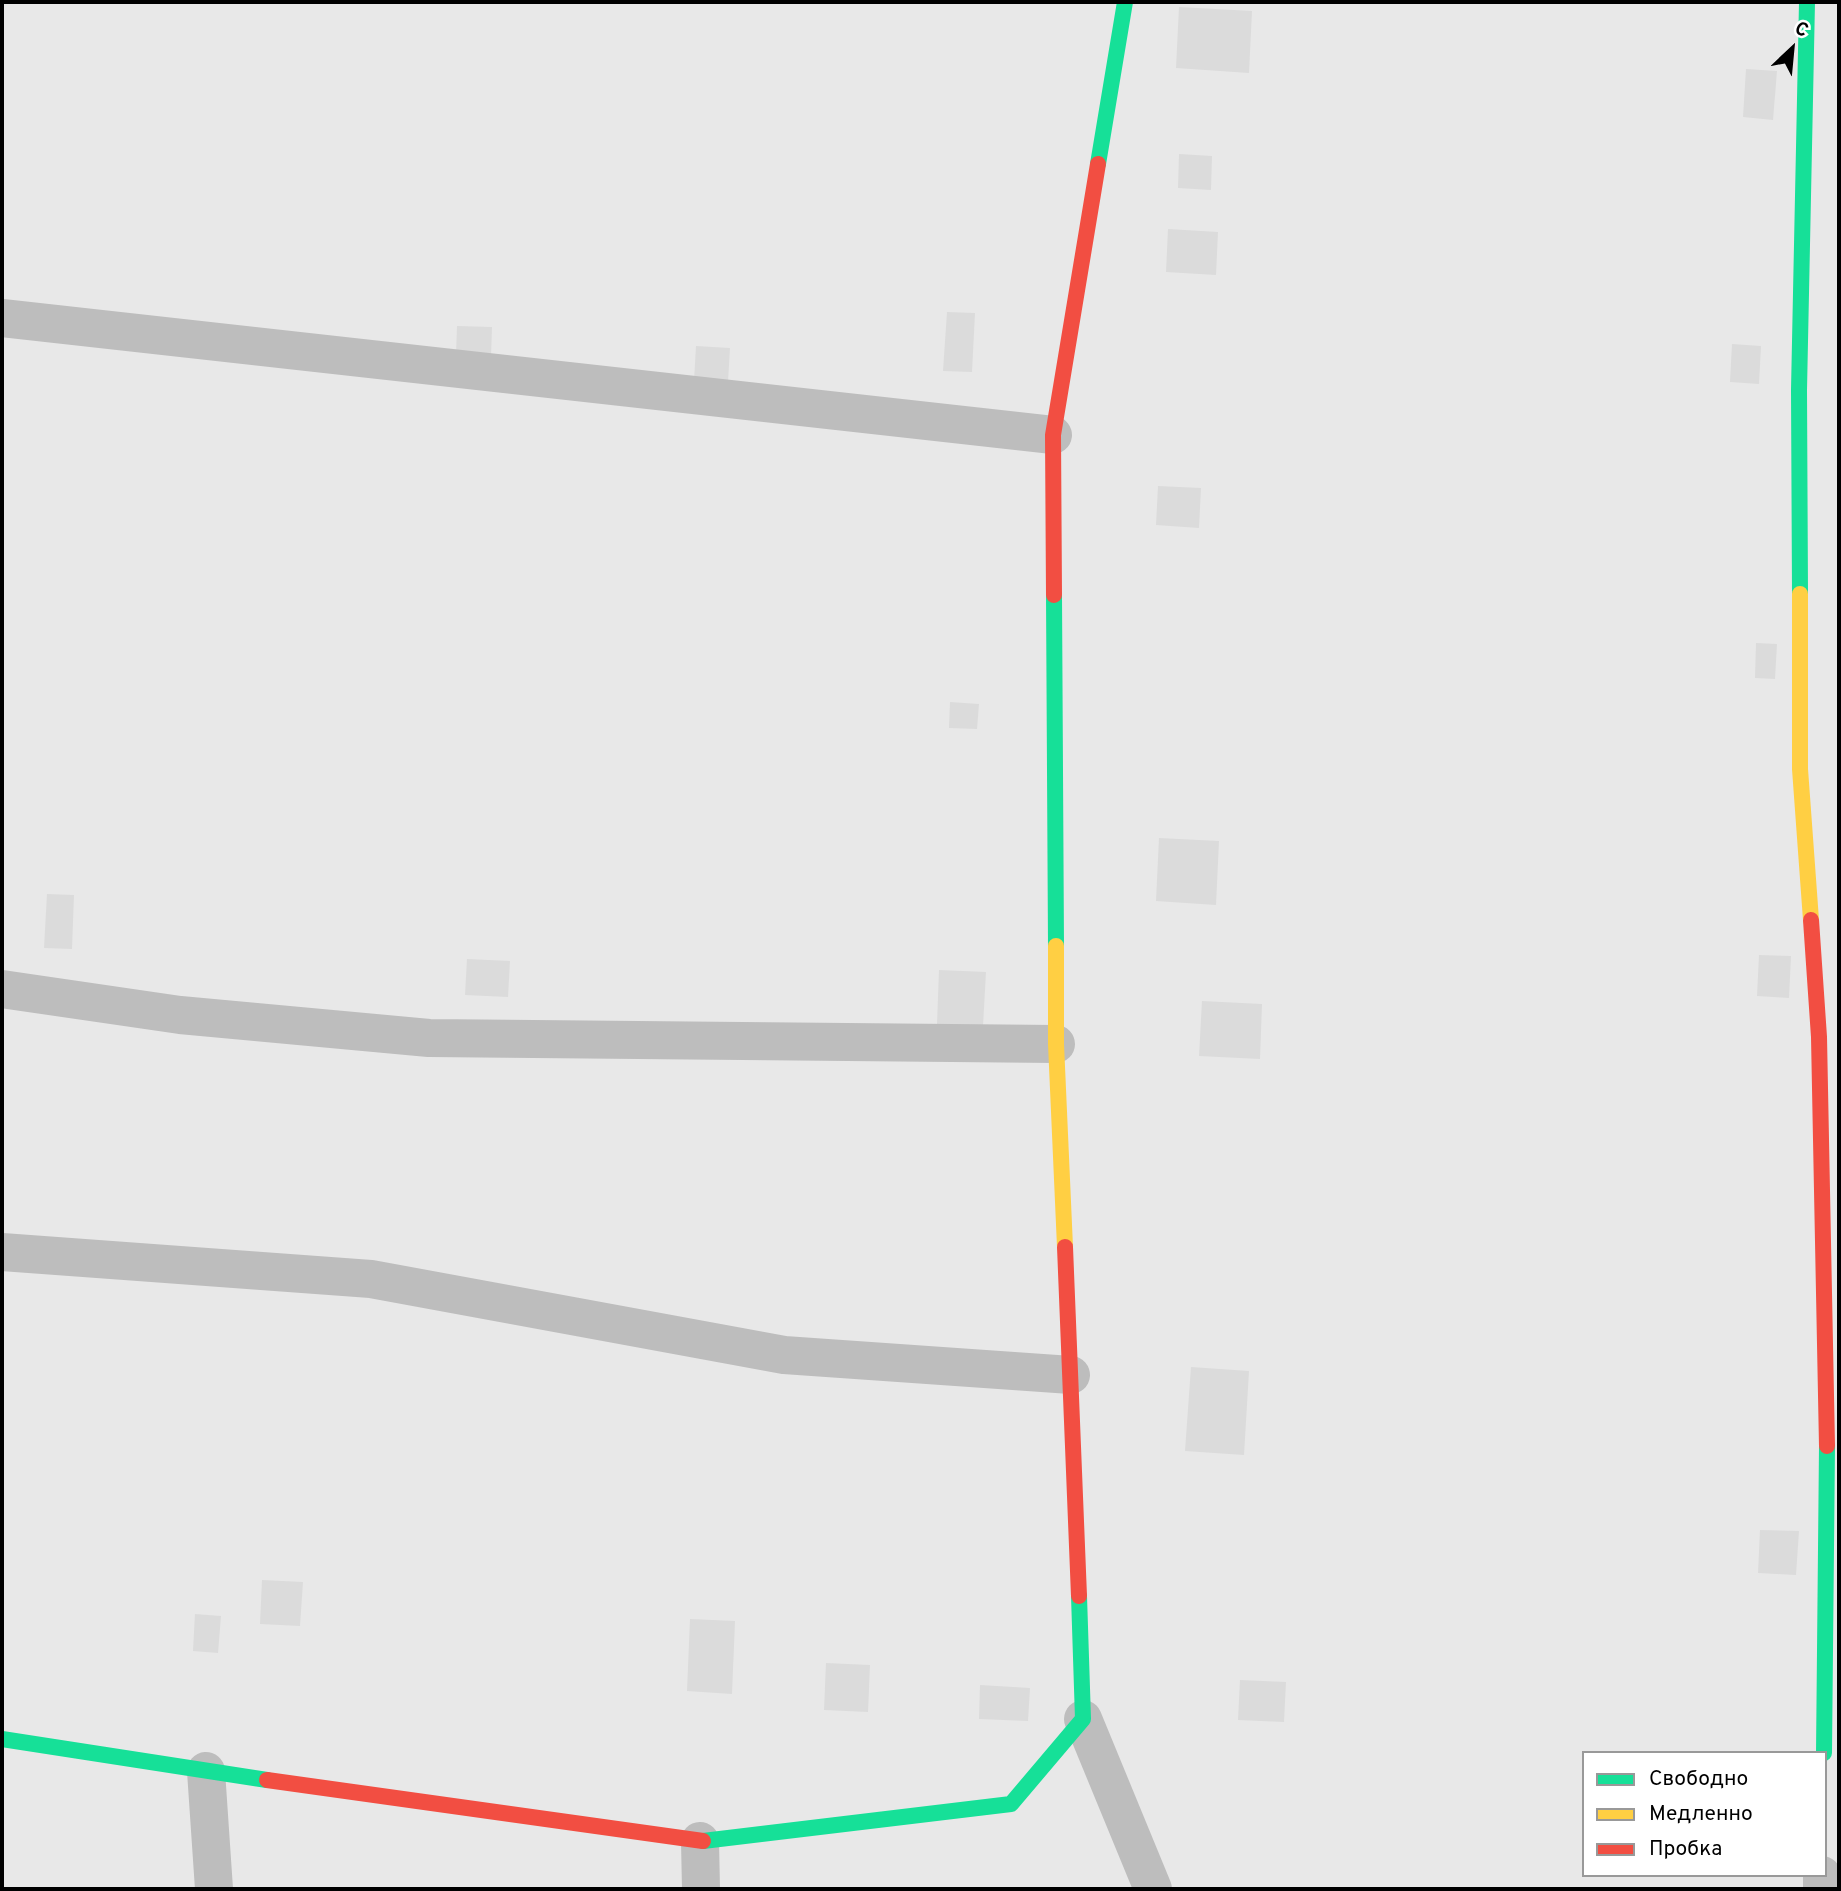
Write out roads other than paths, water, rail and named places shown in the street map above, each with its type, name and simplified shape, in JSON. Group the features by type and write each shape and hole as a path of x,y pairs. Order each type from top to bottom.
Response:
{"street":[{"path":"1125,2 1053,435 1056,1044 1083,1719 1153,1889"},
{"path":"1807,2 1799,390 1800,769 1819,1051 1828,1480 1824,1751"},
{"path":"2,318 1053,435"},
{"path":"2,989 180,1015 429,1038 1056,1044"},
{"path":"2,1251 371,1279 784,1355 1071,1375"},
{"path":"2,1739 206,1771 700,1841 1011,1804 1083,1719"},
{"path":"206,1771 214,1889"},
{"path":"700,1841 701,1889"}]}
